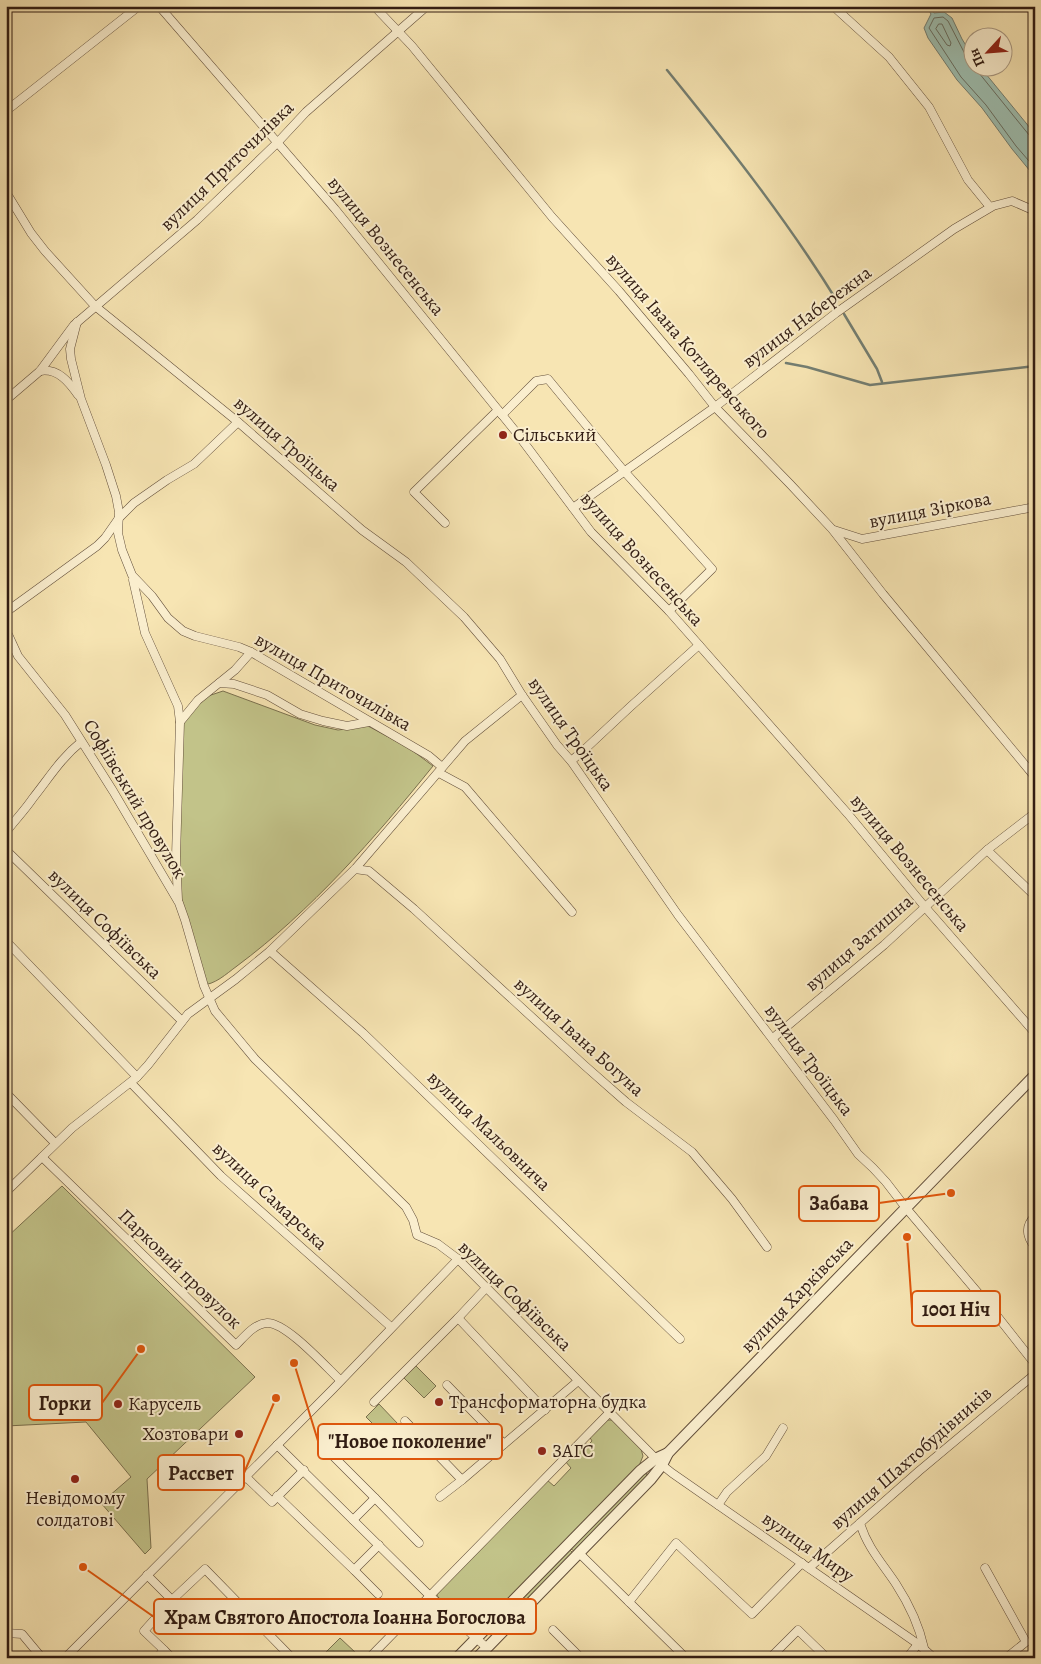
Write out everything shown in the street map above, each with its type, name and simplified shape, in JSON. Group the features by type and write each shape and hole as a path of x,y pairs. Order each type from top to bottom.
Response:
{"street":[{"path":"6,112 139,6"},
{"name":"вулиця Вознесенська","path":"159,6 336,209 500,413 591,532 669,611 848,814 925,907 1035,1033"},
{"name":"вулиця Івана Котляревського","path":"374,6 412,46 552,217 619,291 715,408 832,529 1035,777"},
{"name":"вулиця Приточилівка","path":"6,400 40,371 77,322 197,220 278,142 306,112 427,6"},
{"path":"833,6 890,57 929,107 968,180 990,207"},
{"name":"вулиця Троїцька","path":"6,192 45,252 95,306 238,422 362,530 406,562 482,636 500,659 522,695 678,916 773,1038 858,1154 879,1174 1035,1364"},
{"name":"вулиця Набережна","path":"573,508 715,408 836,313 954,229 990,207 1012,201 1035,212"},
{"name":"вулиця Приточилівка","path":"77,322 70,353 81,399 119,505 118,537 132,575 152,596 168,618 183,631 195,636 240,647 251,652 429,756 440,770 465,787 572,912"},
{"path":"40,371 47,370 58,374 71,385 81,399"},
{"path":"445,523 414,492 536,381 548,378 624,471 712,569 669,611"},
{"path":"6,612 97,546 110,533 119,518 134,503 194,464 238,422"},
{"name":"вулиця Зіркова","path":"832,529 862,539 1035,507"},
{"path":"851,553 862,539"},
{"path":"132,575 145,633 178,706 180,722 176,856 179,904"},
{"name":"Софіївський провулок","path":"6,630 18,656 65,715 113,791 179,904 208,1000"},
{"path":"570,761 699,645"},
{"path":"180,722 198,700 235,670 251,652"},
{"path":"219,683 234,684 267,695 300,714 323,721 347,726 369,722"},
{"path":"6,1192 72,1128 138,1077 182,1021 197,1006 236,979 270,951 355,869 465,742 522,695"},
{"path":"6,832 35,797 49,775 70,750 81,742"},
{"name":"вулиця Затишна","path":"773,1038 884,945 987,850 1035,813"},
{"name":"вулиця Софіївська","path":"6,850 182,1021"},
{"path":"987,850 1035,896"},
{"name":"вулиця Івана Богуна","path":"355,869 370,871 414,908 626,1102 692,1152 732,1199 767,1247"},
{"path":"6,941 138,1077"},
{"name":"вулиця Мальовнича","path":"270,951 363,1033 680,1339"},
{"name":"вулиця Софіївська","path":"208,1000 222,1022 256,1059 406,1207 413,1220 417,1236 438,1244 458,1259 659,1462"},
{"name":"вулиця Харківська","path":"458,1658 640,1471 659,1462 668,1453 1035,1075"},
{"name":"вулиця Самарська","path":"131,1083 221,1176 391,1328"},
{"path":"6,1093 55,1143"},
{"name":"Парковий провулок","path":"42,1157 236,1345 257,1326 268,1323 278,1325 292,1335 340,1380"},
{"path":"1035,1216 1027,1228 1031,1242 1035,1247"},
{"path":"65,1658 277,1445 458,1259"},
{"path":"374,1402 486,1288"},
{"path":"458,1318 545,1410"},
{"name":"вулиця Шахтобудівників","path":"809,1568 1035,1374"},
{"path":"440,1497 578,1381"},
{"path":"447,1385 504,1444"},
{"path":"369,1658 610,1412"},
{"path":"404,1421 462,1480"},
{"path":"718,1504 727,1492 766,1456 783,1428"},
{"path":"277,1445 429,1595 487,1648"},
{"path":"327,1450 419,1543"},
{"name":"вулиця Харківська","path":"477,1658 652,1479 659,1462"},
{"name":"вулиця Миру","path":"659,1462 672,1473 921,1646 934,1658"},
{"path":"246,1476 272,1502 304,1470"},
{"path":"277,1496 378,1594"},
{"path":"353,1520 375,1498"},
{"path":"860,1523 867,1543 896,1584 917,1626 921,1646 907,1658"},
{"path":"628,1602 676,1543 752,1614 802,1563"},
{"path":"354,1570 379,1546"},
{"path":"579,1554 686,1658"},
{"path":"172,1658 144,1631 205,1568 290,1656"},
{"path":"985,1568 1026,1642 1006,1658"},
{"path":"148,1575 172,1600"},
{"path":"553,1630 580,1658"},
{"path":"770,1658 798,1630 827,1658"},
{"path":"6,1633 22,1634 42,1658"},
{"path":"157,1658 164,1650"}],"green space":[{"path":"223,691 315,725 338,730 368,726 409,748 433,766 365,846 291,922 224,976 206,985 201,985 176,902 181,730 186,717 208,696"},
{"path":"62,1186 255,1377 147,1479 151,1548 145,1554 101,1503 131,1477 86,1422 6,1426 6,1238"},
{"path":"416,1366 436,1386 424,1398 404,1378"},
{"path":"379,1404 398,1424 386,1437 366,1417"},
{"path":"613,1420 641,1449 643,1456 639,1466 481,1627 471,1626 438,1597 436,1593 547,1480 554,1486 571,1468 565,1461 584,1442 588,1445 592,1441 589,1436 604,1421"},
{"path":"647,1473 646,1478 574,1551 571,1549 643,1475"},
{"path":"570,1550 573,1553 495,1633 491,1634 492,1630"},
{"path":"304,1599 316,1612 303,1623 292,1611"},
{"path":"340,1638 356,1653 352,1658 320,1658"}],"water":[{"path":"926,6 930,6 934,13 944,12 952,18 964,42 964,78 989,78 1035,134 1035,177 982,108 957,80 928,38 924,28 931,14"}],"waterway":[{"path":"667,70 734,154 777,212 837,301"},
{"path":"844,314 877,369 882,382"},
{"path":"786,363 870,385 1035,366"}],"place":[{"name":"Сільський","path":"503,435"},
{"name":"Забава","path":"951,1193"},
{"name":"1001 Ніч","path":"907,1237"},
{"name":"Горки","path":"141,1349"},
{"name":"\"Новое поколение\"","path":"294,1363"},
{"name":"Рассвет","path":"276,1398"},
{"name":"Трансформаторна будка","path":"439,1402"},
{"name":"Карусель","path":"118,1404"},
{"name":"Хозтовари","path":"239,1434"},
{"name":"ЗАГС","path":"542,1451"},
{"name":"Невідомому солдатові","path":"75,1479"},
{"name":"Храм Святого Апостола Іоанна Богослова","path":"83,1567"}]}
